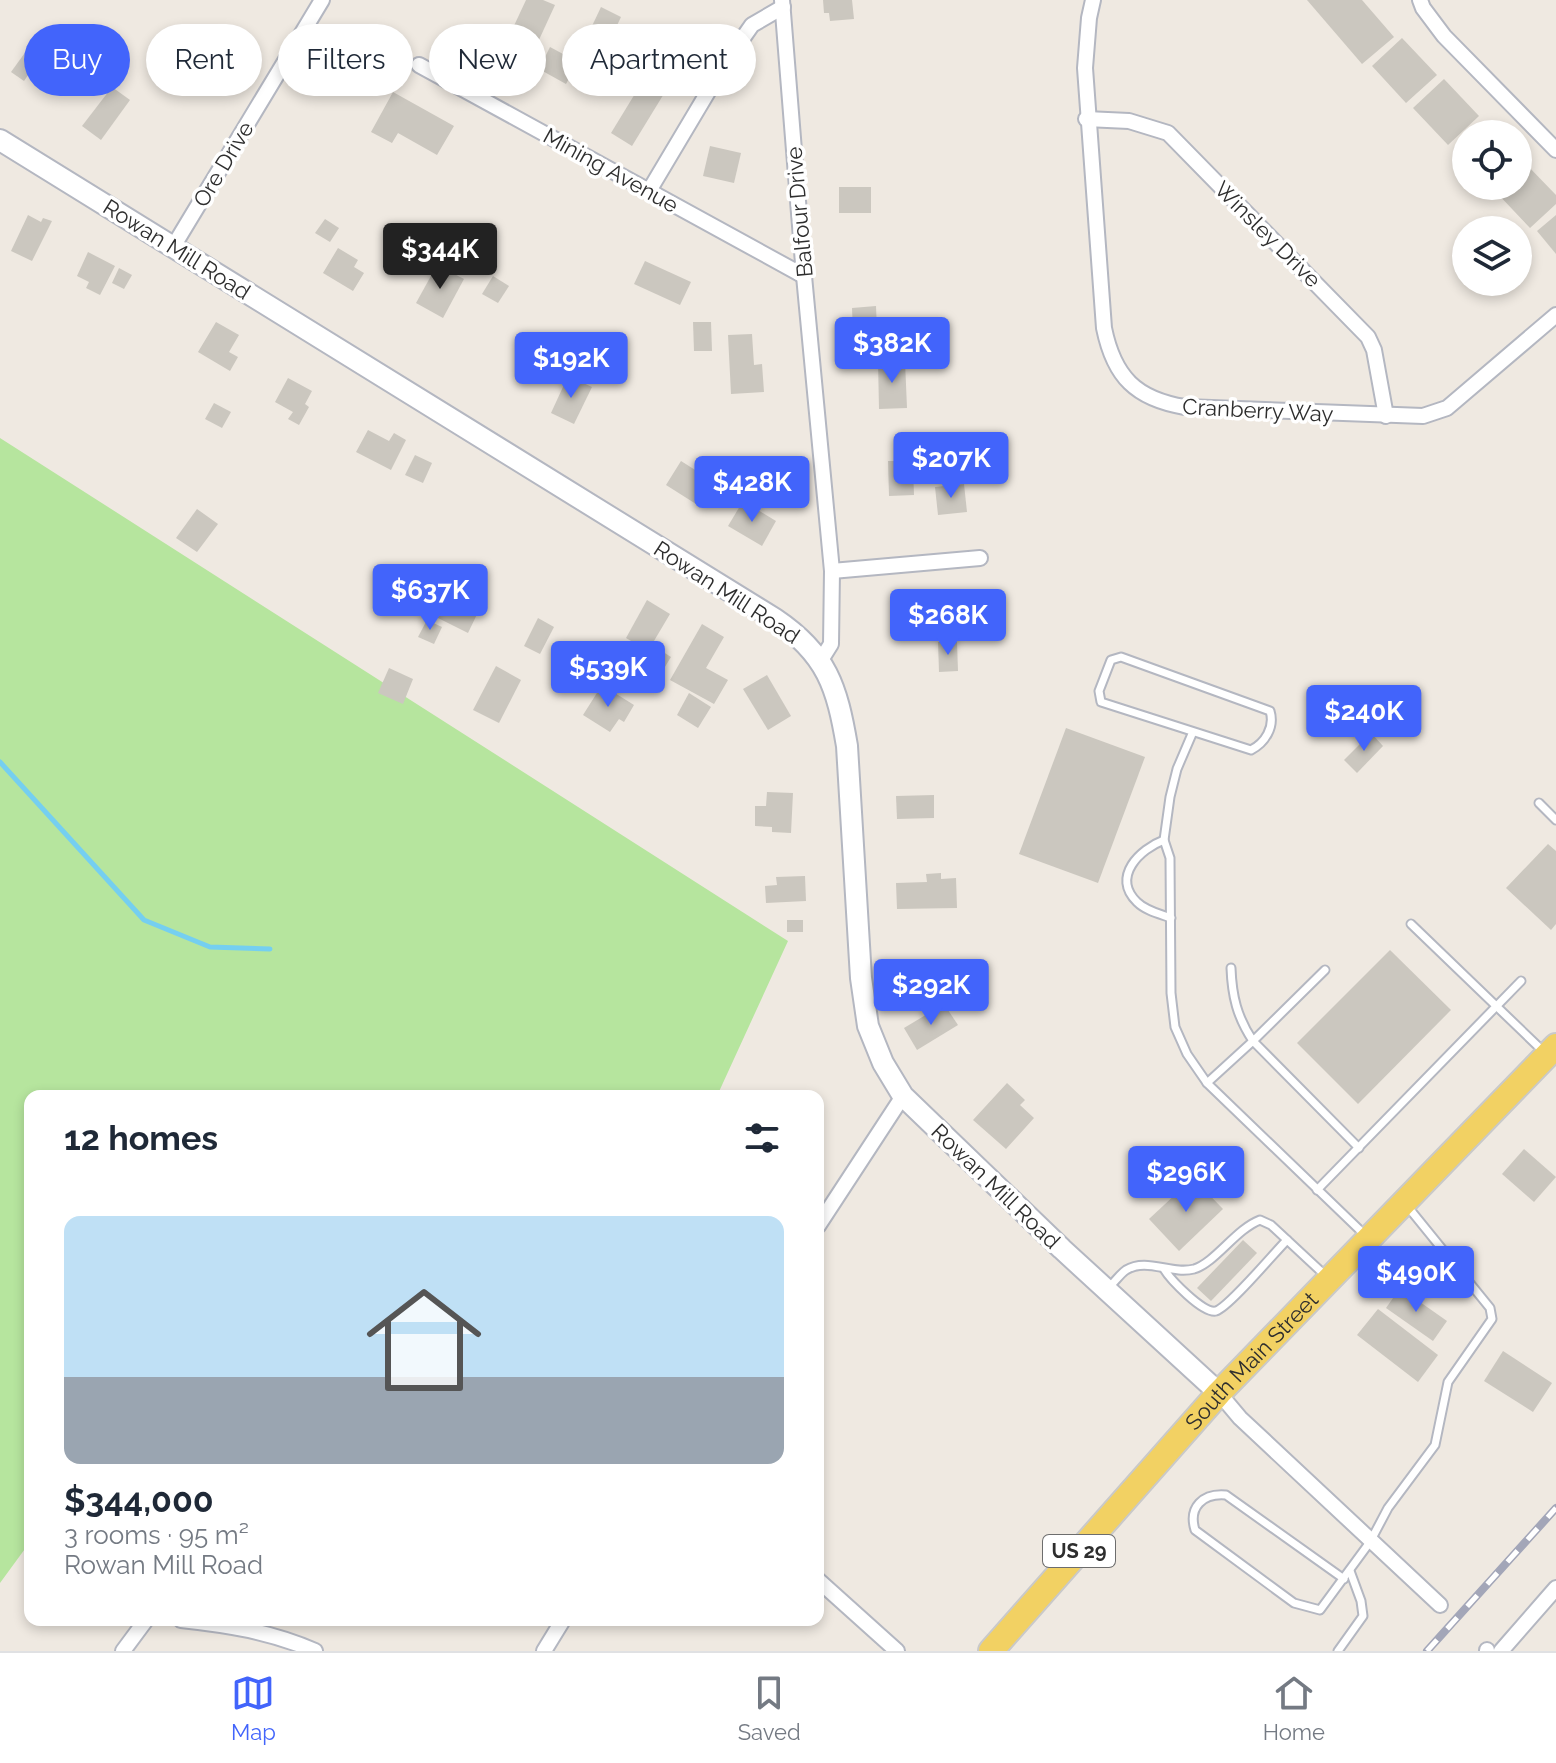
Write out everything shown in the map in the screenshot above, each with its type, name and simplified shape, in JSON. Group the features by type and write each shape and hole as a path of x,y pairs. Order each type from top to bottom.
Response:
{"main road":[{"name":"South Main Street","path":"991,1651 1219,1393 1552,1050"}],"street":[{"name":"Ore Drive","path":"173,247 322,0"},
{"name":"Cranberry Way","path":"1093,0 1085,68 1086,119 1104,328 1113,361 1134,387 1164,403 1185,407 1423,416 1447,408 1556,315"},
{"path":"1420,0 1444,36 1556,150"},
{"path":"649,191 724,65 752,25 782,3"},
{"name":"Balfour Drive","path":"782,3 832,571 831,644 821,660"},
{"name":"Mining Avenue","path":"419,65 804,276"},
{"name":"Winsley Drive","path":"1086,119 1129,121 1168,133 1368,337 1374,350 1386,416"},
{"name":"Rowan Mill Road","path":"0,140 795,633 821,660 834,685 847,746 861,978 868,1026 883,1063 903,1096 1219,1393"},
{"path":"832,571 980,558"},
{"path":"824,1217 903,1096"},
{"path":"1219,1393 1240,1418 1440,1605"},
{"path":"824,1585 897,1651"},
{"path":"1501,1651 1556,1588"},
{"path":"123,1651 142,1626"},
{"path":"226,1626 284,1637 315,1651"},
{"path":"544,1651 559,1626"}],"lane":[{"path":"1121,657 1255,705 1270,711 1273,720 1262,745 1251,750 1192,734 1101,702 1099,691 1111,660 1121,657"},
{"path":"1192,734 1173,783 1164,840 1170,858 1171,993 1175,1027 1187,1054 1207,1083 1369,1239"},
{"path":"1539,803 1556,820"},
{"path":"1164,840 1148,846 1134,859 1127,875 1129,891 1137,903 1171,918"},
{"path":"1411,924 1496,1006 1552,1050"},
{"path":"1231,968 1235,1005 1253,1041 1359,1148"},
{"path":"1207,1083 1325,970"},
{"path":"1317,1190 1521,981"},
{"path":"1344,1579 1226,1495 1214,1494 1198,1503 1192,1518 1195,1530 1294,1603 1320,1610 1344,1579 1350,1571 1370,1542 1388,1508 1435,1445 1448,1382 1492,1319 1490,1308 1404,1202"},
{"path":"1107,1290 1127,1270 1144,1264 1178,1271 1198,1268 1249,1224 1260,1220 1271,1225 1329,1279"},
{"path":"1163,1268 1173,1284 1209,1310 1216,1311 1229,1302 1287,1240"},
{"path":"1338,1651 1363,1616 1350,1571"}],"green space":[{"path":"0,438 788,941 720,1090 24,1090 24,1550 0,1583"}],"building":[{"path":"526,0 543,0 555,5 546,25 515,24"},
{"path":"823,0 852,0 854,19 830,21 829,13 824,13"},
{"path":"1307,0 1362,0 1394,37 1362,64"},
{"path":"601,7 621,17 618,24 593,24"},
{"path":"1402,38 1437,75 1406,103 1372,66"},
{"path":"550,47 562,53 562,82 546,73 546,55"},
{"path":"24,54 24,81 11,72"},
{"path":"1444,79 1479,116 1475,120 1452,120 1452,141 1448,145 1413,108"},
{"path":"105,96 124,96 130,100 101,140 82,126"},
{"path":"391,96 400,96 454,126 437,155 398,133 392,143 371,132"},
{"path":"634,96 663,96 632,146 611,133"},
{"path":"710,146 741,153 734,183 703,176"},
{"path":"1532,170 1556,195 1556,204 1532,226 1532,216 1519,216 1504,200 1532,200"},
{"path":"839,187 871,187 871,213 839,213"},
{"path":"28,215 41,222 43,218 52,221 32,261 11,251"},
{"path":"1556,215 1556,254 1537,231"},
{"path":"325,219 339,228 330,242 315,233"},
{"path":"338,248 358,260 354,267 364,273 353,291 323,273"},
{"path":"88,252 115,266 100,295 86,288 89,282 77,276"},
{"path":"645,261 691,282 680,305 634,284"},
{"path":"437,265 464,279 443,318 416,303"},
{"path":"119,268 132,275 124,289 112,283"},
{"path":"493,276 509,286 498,303 482,294"},
{"path":"876,306 877,330 853,331 852,308"},
{"path":"216,322 239,335 229,352 238,357 230,371 198,352"},
{"path":"693,322 711,322 712,351 694,351"},
{"path":"752,334 754,365 762,364 764,392 731,394 728,335"},
{"path":"878,361 905,361 907,408 879,409"},
{"path":"568,376 592,387 574,424 551,413"},
{"path":"288,378 312,391 305,404 309,407 299,425 288,419 293,412 275,402"},
{"path":"214,403 231,412 222,428 205,419"},
{"path":"368,430 389,441 394,433 406,440 391,470 356,452"},
{"path":"415,455 432,463 423,483 405,475"},
{"path":"681,461 711,480 696,504 666,485"},
{"path":"888,461 905,461 905,469 913,468 914,495 889,496"},
{"path":"964,484 967,512 938,515 935,487"},
{"path":"743,501 776,521 762,546 728,526"},
{"path":"197,509 218,524 197,552 176,538"},
{"path":"442,584 482,604 468,633 436,617 441,606 433,602"},
{"path":"647,600 670,614 648,651 626,638"},
{"path":"538,618 554,627 540,654 524,646"},
{"path":"427,620 442,627 434,644 418,637"},
{"path":"702,624 724,637 706,668 728,680 714,704 670,680"},
{"path":"938,642 957,642 958,671 939,672"},
{"path":"657,648 671,657 652,688 629,674 638,660 647,665"},
{"path":"496,666 521,680 499,723 473,710"},
{"path":"389,668 413,679 403,704 378,693"},
{"path":"767,675 791,716 768,730 743,689"},
{"path":"602,685 634,705 624,722 619,719 610,732 583,715"},
{"path":"689,693 711,707 698,728 677,715"},
{"path":"1066,728 1145,757 1098,883 1019,854"},
{"path":"1371,733 1383,746 1357,773 1344,760"},
{"path":"767,792 793,793 791,833 772,832 772,827 755,826 755,806 766,806"},
{"path":"934,795 934,818 897,819 896,796"},
{"path":"1548,844 1556,851 1556,924 1551,930 1506,888"},
{"path":"941,873 941,879 956,878 957,908 897,909 896,883 927,882 926,874"},
{"path":"805,876 806,901 766,903 765,886 777,885 776,877"},
{"path":"787,920 803,920 803,932 787,932"},
{"path":"1390,950 1451,1010 1358,1104 1297,1043"},
{"path":"944,1004 958,1025 917,1050 904,1028"},
{"path":"1007,1083 1025,1100 1020,1105 1034,1118 1006,1149 973,1120"},
{"path":"1524,1149 1556,1177 1534,1202 1502,1174"},
{"path":"1193,1178 1223,1209 1179,1251 1149,1219"},
{"path":"1243,1240 1257,1253 1211,1301 1197,1288"},
{"path":"1400,1288 1447,1321 1433,1341 1386,1308"},
{"path":"1378,1309 1438,1355 1418,1382 1357,1335"},
{"path":"1503,1351 1552,1383 1533,1412 1484,1381"}],"waterway":[{"path":"0,762 144,920 210,947 270,949"}],"railway":[{"path":"1427,1651 1556,1508"}]}
